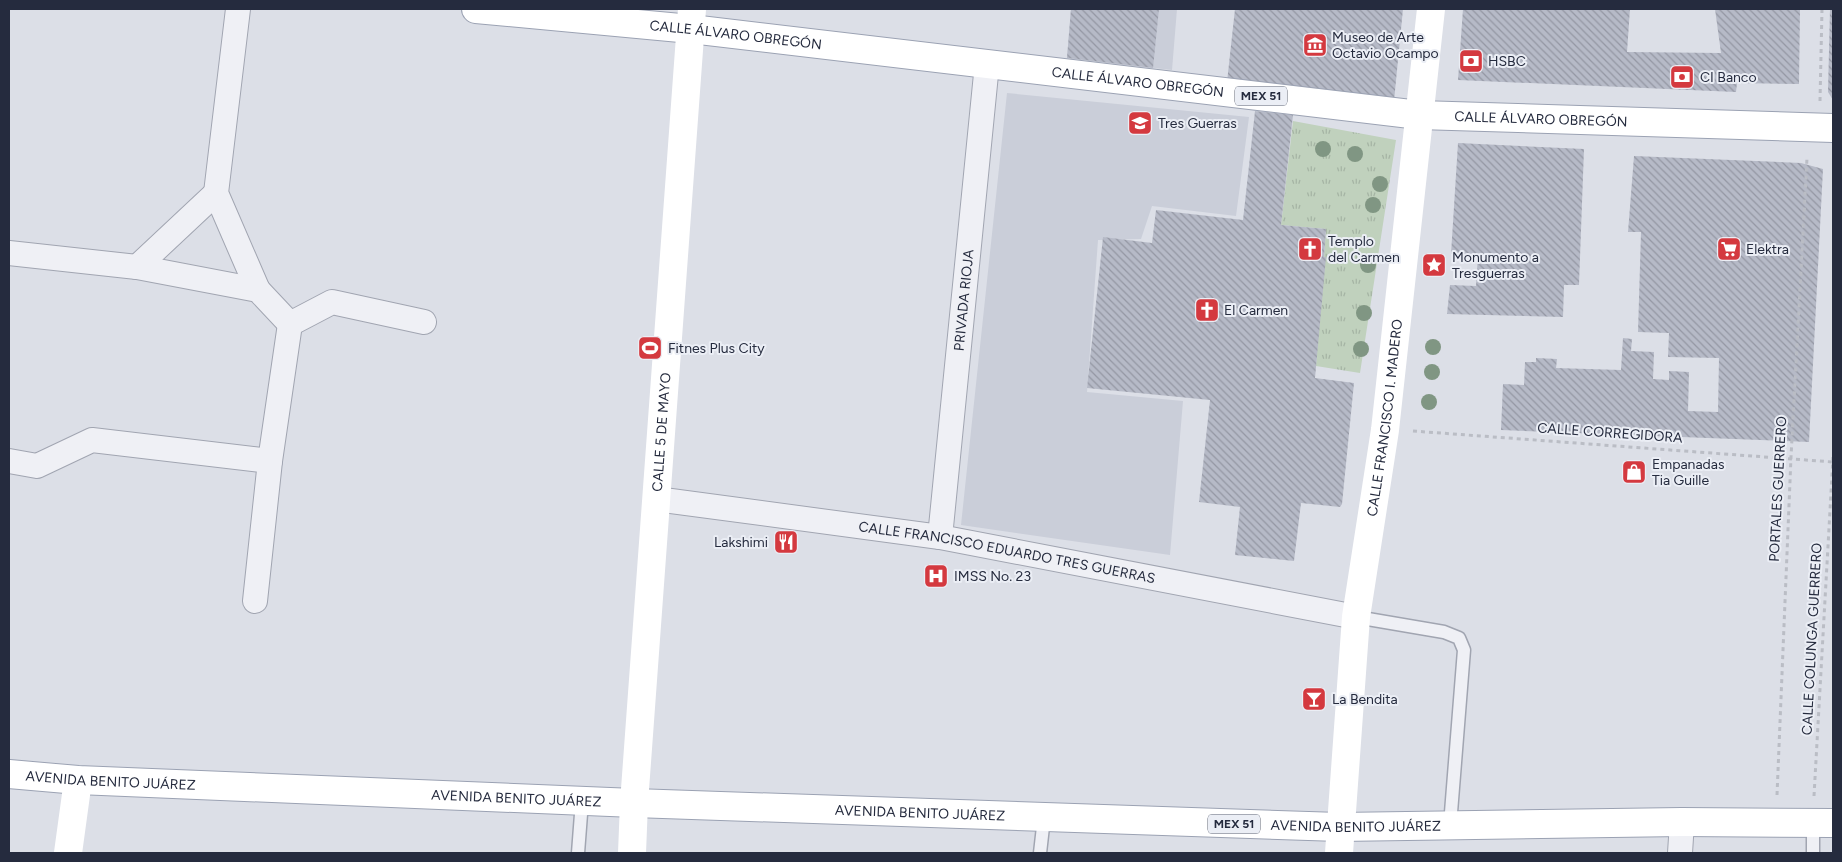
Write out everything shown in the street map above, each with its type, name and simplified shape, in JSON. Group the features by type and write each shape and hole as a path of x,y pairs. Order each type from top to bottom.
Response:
{"main road":[{"name":"CALLE ÁLVARO OBREGÓN","path":"476,9 692,19 987,64 1420,115 1826,127"},
{"name":"CALLE FRANCISCO I. MADERO","path":"1339,840 1356,617 1384,430 1420,115 1430,9"},
{"name":"CALLE 5 DE MAYO","path":"632,853 634,803 692,19"},
{"name":"AVENIDA BENITO JUÁREZ","path":"9,774 78,780 1044,818 1339,840 1450,826 1682,822 1823,822"},
{"path":"68,853 78,780"}],"street":[{"path":"238,9 216,193 258,290 290,324"},
{"name":"PRIVADA RIOJA","path":"940,537 987,64"},
{"path":"137,267 216,193"},
{"path":"9,253 137,267 258,290"},
{"path":"290,324 332,302 424,322"},
{"path":"255,601 270,461 290,324"},
{"path":"9,461 37,466 92,440 270,461"},
{"name":"CALLE FRANCISCO EDUARDO TRES GUERRAS","path":"656,499 940,537 1356,617"},
{"path":"1680,853 1682,822"}],"lane":[{"path":"1356,617 1444,632 1459,638 1464,650 1450,826"},
{"path":"578,853 582,801"},
{"path":"1040,853 1044,818"},
{"path":"1813,853 1823,822"}],"path":[{"path":"1822,9 1826,127"},
{"name":"PORTALES GUERRERO","path":"1776,821 1806,158"},
{"name":"CALLE CORREGIDORA","path":"1384,430 1791,457 1833,462"},
{"name":"CALLE COLUNGA GUERRERO","path":"1823,822 1833,457"}],"shaded area":[{"path":"1071,9 1177,9 1172,70 1067,58"},
{"path":"1007,93 1249,117 1236,216 1152,206 1141,239 1098,240 1087,392 1183,401 1170,555 961,525"}],"green space":[{"path":"1293,121 1396,140 1360,373 1316,366 1326,229 1281,225"}],"building":[{"path":"1071,9 1159,9 1153,68 1067,58"},
{"name":"Museo de Arte Octavio Ocampo","path":"1235,9 1403,9 1394,101 1227,82"},
{"path":"1463,9 1630,9 1627,52 1721,53 1715,9 1800,9 1799,84 1737,83 1736,92 1458,80"},
{"path":"1830,9 1833,9 1833,100 1828,92"},
{"name":"El Carmen","path":"1255,111 1293,115 1281,225 1326,229 1324,257 1326,257 1315,378 1354,383 1342,504 1340,507 1301,503 1294,561 1235,555 1240,507 1199,502 1210,400 1087,388 1103,237 1152,243 1156,210 1243,220"},
{"path":"1458,143 1584,149 1579,285 1564,285 1563,317 1447,314 1450,285 1476,286 1478,255 1451,254"},
{"path":"1634,156 1801,163 1823,169 1809,442 1501,430 1503,384 1524,385 1525,362 1536,362 1536,358 1557,359 1556,368 1621,370 1623,338 1632,339 1631,351 1654,352 1653,379 1669,380 1669,371 1689,372 1688,411 1718,412 1719,358 1668,357 1669,333 1638,332 1641,232 1628,232"}],"place":[{"name":"Museo de Arte Octavio Ocampo","path":"1315,45"},
{"name":"HSBC","path":"1471,61"},
{"name":"CI Banco","path":"1682,77"},
{"name":"Tres Guerras","path":"1140,123"},
{"name":"Templo del Carmen","path":"1310,249"},
{"name":"Elektra","path":"1729,249"},
{"name":"Monumento a Tresguerras","path":"1434,265"},
{"name":"El Carmen","path":"1207,310"},
{"name":"Fitnes Plus City","path":"650,348"},
{"name":"Empanadas Tia Guille","path":"1634,472"},
{"name":"Lakshimi","path":"786,542"},
{"name":"IMSS No. 23","path":"936,576"},
{"name":"La Bendita","path":"1314,699"}]}
